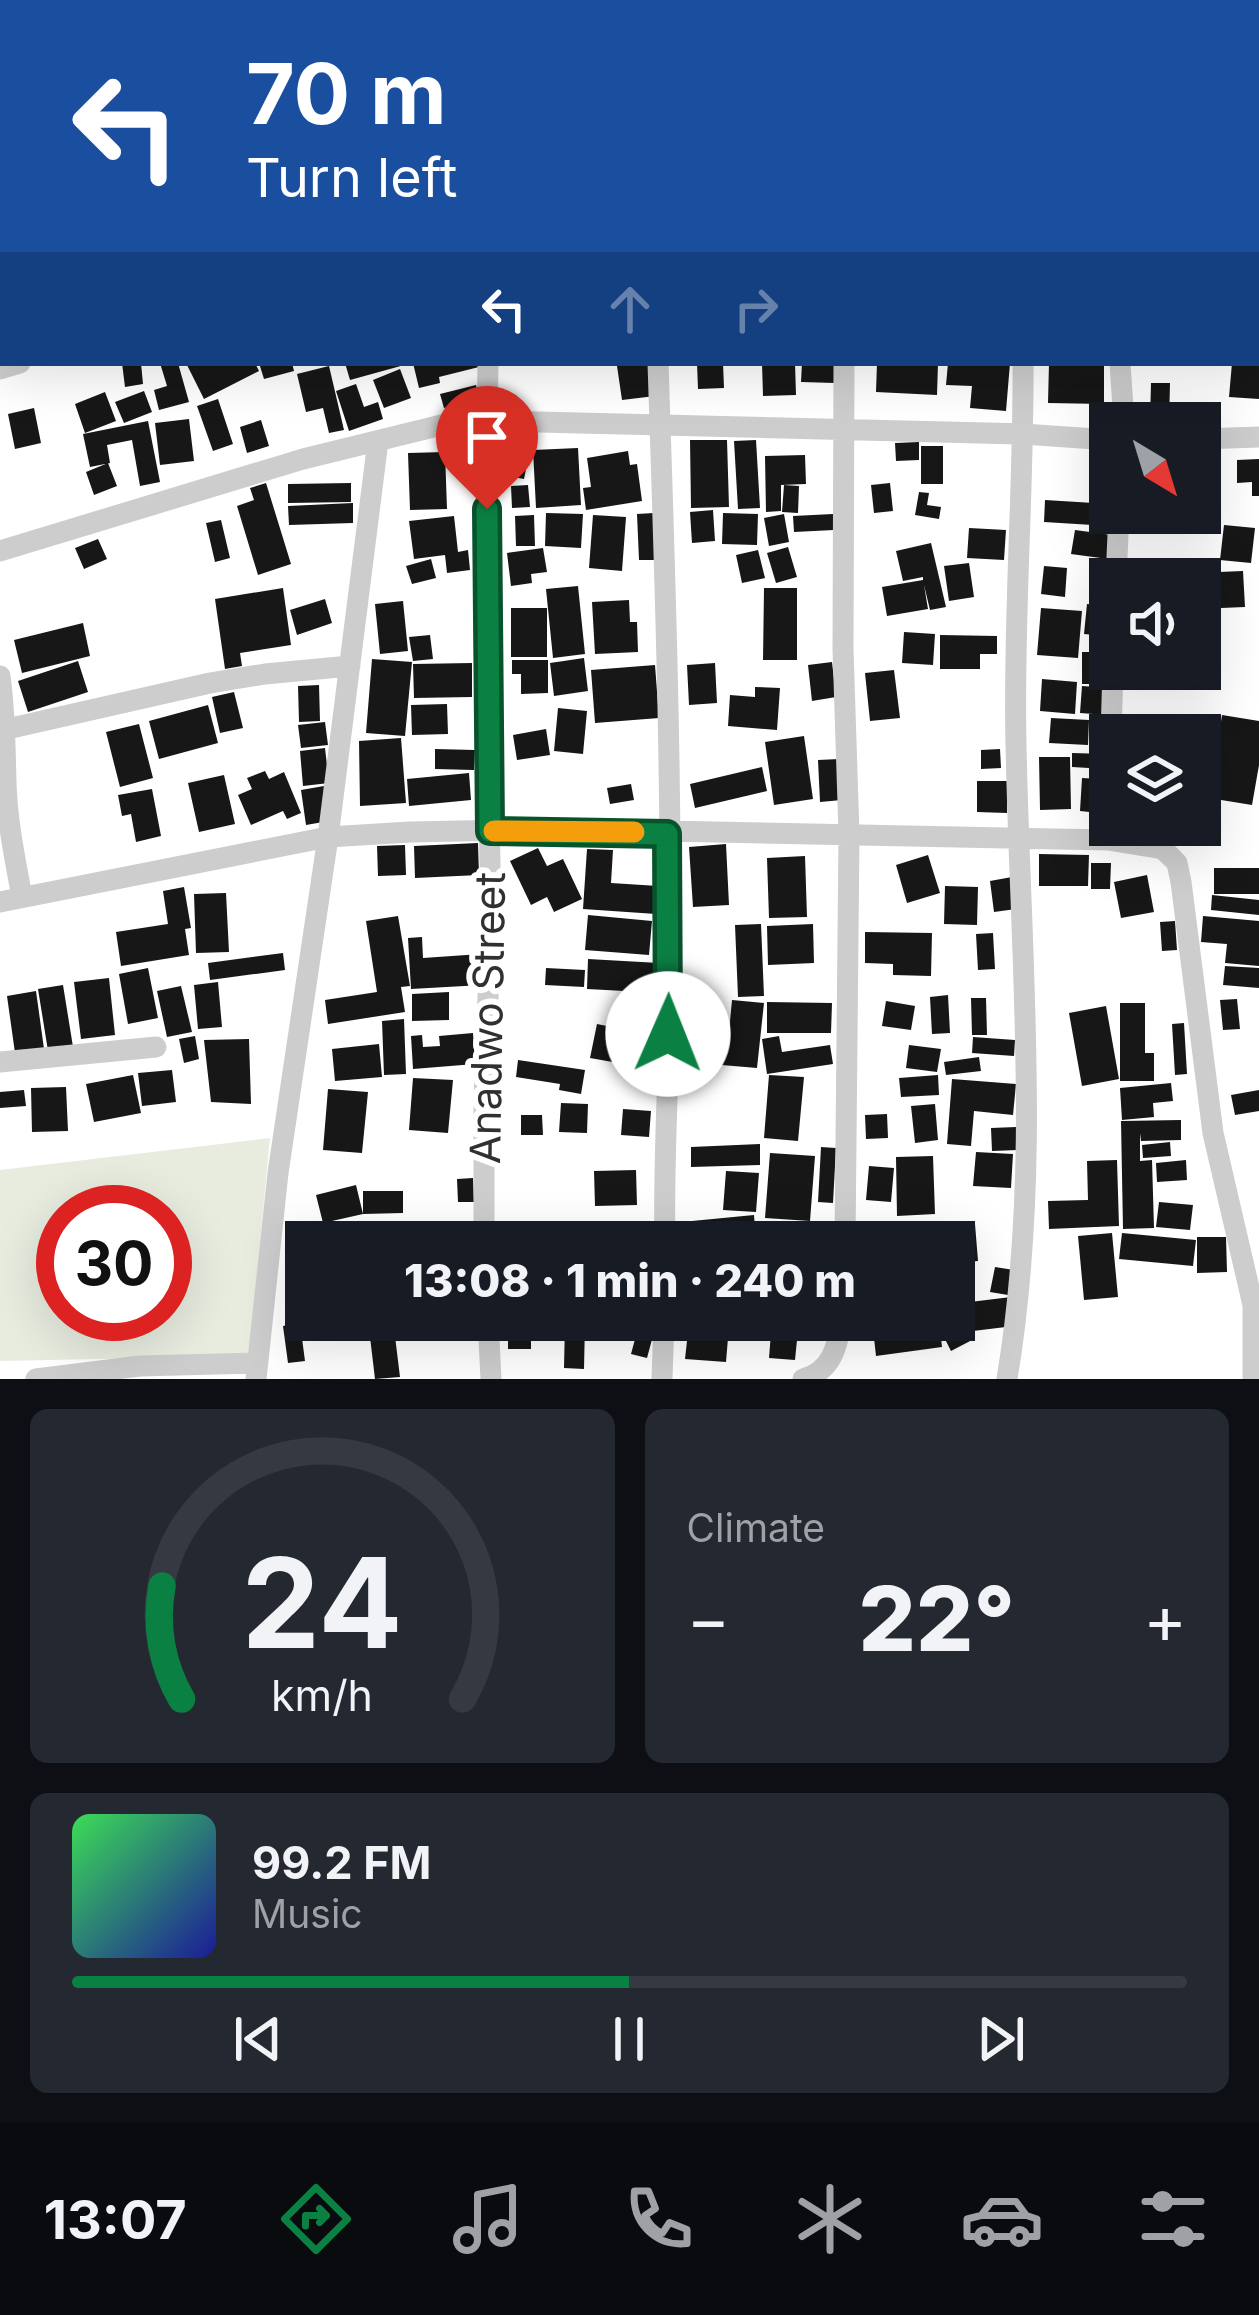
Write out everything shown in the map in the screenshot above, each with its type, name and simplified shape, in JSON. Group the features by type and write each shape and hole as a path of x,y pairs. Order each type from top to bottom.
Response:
{"street":[{"name":"Anadwo Street","path":"484,1221 490,831 485,577 488,366"},
{"path":"658,366 666,543 670,996 664,1221"},
{"path":"844,366 844,757 849,834 845,1221"},
{"path":"1007,1379 1025,1216 1024,945 1016,740 1023,366"},
{"path":"1120,366 1123,402"},
{"path":"0,551 303,459 462,420 1089,439"},
{"path":"1221,438 1259,437"},
{"path":"36,1379 140,1366 257,1371 278,1173 328,836 378,440"},
{"path":"7,729 210,683 350,666"},
{"path":"0,676 7,729 11,900 328,836 490,831 1089,841"},
{"path":"1142,846 1163,849 1177,863 1214,1133 1256,1305 1253,1379"},
{"path":"0,1063 157,1047"},
{"path":"489,1341 490,1379"},
{"path":"662,1379 663,1341"},
{"path":"802,1379 812,1377 836,1353 838,1341"}],"shaded area":[{"path":"270,1138 249,1356 0,1361 0,1170"}],"building":[{"path":"122,366 141,366 143,384 125,387"},
{"path":"161,366 179,366 189,402 159,410 154,390 167,386"},
{"path":"188,366 256,366 259,371 204,399"},
{"path":"260,366 293,366 294,371 264,379"},
{"path":"329,366 344,430 329,433 323,408 306,412 297,374"},
{"path":"346,366 401,366 350,380"},
{"path":"414,366 479,366 439,377 440,383 419,388"},
{"path":"617,366 652,366 655,396 622,400"},
{"path":"697,366 723,366 724,388 698,389"},
{"path":"762,366 795,366 796,395 763,396"},
{"path":"802,366 836,366 835,383 801,382"},
{"path":"877,366 938,366 937,395 876,392"},
{"path":"948,366 1010,366 1006,411 970,408 972,386 946,385"},
{"path":"1049,366 1104,366 1104,402 1048,403"},
{"path":"1232,366 1259,366 1259,399 1229,397"},
{"path":"400,369 411,398 384,408 373,380"},
{"path":"1151,383 1170,383 1170,402 1151,402"},
{"path":"356,384 364,407 378,402 383,419 349,431 336,391"},
{"path":"476,385 479,399 444,408 440,394"},
{"path":"144,391 152,412 124,423 115,402"},
{"path":"105,392 116,421 85,433 75,404"},
{"path":"218,399 233,444 213,451 197,406"},
{"path":"34,408 41,443 15,449 8,414"},
{"path":"189,419 194,461 160,465 155,423"},
{"path":"261,420 269,446 247,453 240,427"},
{"path":"148,421 160,482 140,486 132,440 107,445 110,463 90,467 83,434"},
{"path":"690,440 727,440 729,507 691,508"},
{"path":"756,440 760,508 738,509 734,441"},
{"path":"514,442 531,444 524,479 508,476"},
{"path":"919,442 919,460 896,461 895,443"},
{"path":"921,446 943,446 943,484 921,484"},
{"path":"578,448 581,505 536,508 533,450"},
{"path":"628,451 630,465 637,464 642,501 586,510 583,488 591,487 587,458"},
{"path":"445,452 447,509 410,510 408,453"},
{"path":"805,455 806,484 781,485 781,511 766,512 765,456"},
{"path":"1259,459 1259,496 1252,496 1252,482 1237,483 1237,460"},
{"path":"108,463 117,486 94,495 86,472"},
{"path":"266,483 291,564 258,575 237,506 254,500 250,488"},
{"path":"351,483 351,502 288,503 288,484"},
{"path":"890,483 893,511 874,513 871,485"},
{"path":"528,485 530,507 512,508 511,486"},
{"path":"784,485 799,486 798,513 782,512"},
{"path":"919,492 929,493 927,505 941,507 939,519 915,515"},
{"path":"1045,500 1089,503 1089,525 1044,522"},
{"path":"353,503 353,523 289,525 288,506"},
{"path":"713,510 715,541 692,543 690,512"},
{"path":"546,513 583,514 581,548 545,546"},
{"path":"654,513 656,560 639,560 637,514"},
{"path":"723,513 758,514 757,545 722,544"},
{"path":"784,514 789,542 769,546 764,518"},
{"path":"833,514 834,530 794,532 793,516"},
{"path":"534,515 535,546 516,546 515,516"},
{"path":"593,515 626,517 622,571 589,568"},
{"path":"454,516 458,552 468,550 470,570 447,573 445,555 414,559 409,521"},
{"path":"221,520 230,558 215,562 206,523"},
{"path":"1224,525 1255,528 1251,563 1220,558"},
{"path":"969,528 1006,530 1004,560 967,558"},
{"path":"1075,530 1112,535 1108,558 1071,554"},
{"path":"98,539 107,559 84,569 75,548"},
{"path":"931,543 946,607 930,610 924,585 928,609 887,616 882,587 923,580 903,581 896,551"},
{"path":"788,547 797,577 776,583 767,553"},
{"path":"543,548 547,572 531,574 532,583 511,586 507,553"},
{"path":"758,550 765,578 742,583 736,555"},
{"path":"431,559 436,578 412,584 406,566"},
{"path":"969,563 974,597 949,601 944,566"},
{"path":"1044,566 1067,568 1065,597 1041,594"},
{"path":"1243,571 1245,607 1221,608 1221,572"},
{"path":"578,586 585,654 553,658 546,589"},
{"path":"283,588 291,645 240,653 242,666 225,669 215,599"},
{"path":"764,588 797,588 797,660 763,660"},
{"path":"325,599 332,623 297,635 290,610"},
{"path":"629,600 630,622 637,622 638,652 595,654 592,602"},
{"path":"403,601 408,651 380,654 375,604"},
{"path":"1087,604 1089,604 1089,634 1084,634"},
{"path":"511,608 547,608 547,657 511,657"},
{"path":"1041,608 1082,611 1078,658 1037,655"},
{"path":"83,623 90,656 22,673 14,640"},
{"path":"904,632 935,634 933,665 902,663"},
{"path":"430,635 433,659 413,661 409,637"},
{"path":"940,635 997,636 997,654 980,654 980,669 940,669"},
{"path":"1082,652 1089,652 1089,684 1082,684"},
{"path":"584,658 588,691 554,696 550,663"},
{"path":"372,659 412,662 405,736 366,733"},
{"path":"512,660 548,660 548,693 521,694 521,674 512,674"},
{"path":"78,661 88,692 28,712 18,681"},
{"path":"832,662 836,697 812,701 808,665"},
{"path":"472,663 472,697 414,698 413,664"},
{"path":"715,663 717,703 689,705 687,665"},
{"path":"655,665 659,718 595,723 591,670"},
{"path":"894,670 900,718 870,721 865,673"},
{"path":"1042,679 1077,682 1075,714 1040,711"},
{"path":"319,685 320,721 299,722 298,686"},
{"path":"1082,686 1109,690 1107,714 1080,713"},
{"path":"755,687 780,688 777,730 728,726 730,695 755,697"},
{"path":"234,692 243,728 220,733 212,697"},
{"path":"447,704 448,734 412,735 411,705"},
{"path":"208,705 218,743 159,759 149,721"},
{"path":"558,708 587,711 583,754 554,751"},
{"path":"1222,715 1259,721 1259,765 1252,805 1221,800"},
{"path":"1051,718 1089,720 1088,745 1049,743"},
{"path":"325,722 328,745 301,748 298,725"},
{"path":"139,724 153,778 120,787 106,732"},
{"path":"546,729 550,755 517,760 513,735"},
{"path":"804,736 813,799 774,805 765,742"},
{"path":"401,738 406,803 360,806 359,741"},
{"path":"325,748 329,783 303,786 300,751"},
{"path":"435,749 475,750 474,770 435,769"},
{"path":"1000,749 1001,768 981,769 981,750"},
{"path":"1072,753 1089,754 1089,768 1072,767"},
{"path":"1039,757 1070,757 1071,809 1040,810"},
{"path":"839,759 842,800 820,802 818,760"},
{"path":"762,767 767,791 695,808 690,784"},
{"path":"265,771 269,779 284,772 301,813 287,819 283,811 251,825 238,795 252,789 247,778"},
{"path":"469,773 471,800 409,806 407,779"},
{"path":"224,775 235,824 199,832 188,783"},
{"path":"1082,778 1089,778 1089,812 1080,811"},
{"path":"977,781 1007,781 1007,813 977,812"},
{"path":"631,784 634,800 610,804 607,788"},
{"path":"324,786 329,821 306,825 301,790"},
{"path":"152,789 161,836 136,842 131,814 122,816 118,795"},
{"path":"478,843 479,875 415,878 414,846"},
{"path":"726,844 729,905 693,907 689,847"},
{"path":"405,845 406,875 378,876 377,846"},
{"path":"538,848 547,866 563,859 582,899 554,912 547,897 531,905 510,861"},
{"path":"587,849 613,850 611,883 658,886 656,914 583,909"},
{"path":"1039,854 1089,855 1088,886 1039,886"},
{"path":"928,855 940,893 907,903 896,865"},
{"path":"805,856 807,917 769,918 767,858"},
{"path":"1091,863 1111,863 1110,889 1091,889"},
{"path":"1214,868 1259,868 1259,894 1214,894"},
{"path":"1147,875 1154,912 1121,918 1114,882"},
{"path":"1012,877 1016,909 994,912 990,881"},
{"path":"945,886 978,887 977,925 944,924"},
{"path":"184,887 191,928 185,929 189,955 121,966 116,932 168,924 163,891"},
{"path":"226,893 229,952 196,953 194,894"},
{"path":"1212,895 1259,900 1259,915 1211,910"},
{"path":"588,915 652,921 649,955 585,950"},
{"path":"398,916 410,986 401,987 405,1012 328,1024 325,1000 377,992 366,921"},
{"path":"1203,916 1259,921 1259,966 1225,963 1227,944 1201,942"},
{"path":"1175,921 1177,950 1162,951 1160,922"},
{"path":"761,924 764,996 738,997 735,925"},
{"path":"813,924 814,963 768,965 767,926"},
{"path":"865,932 932,933 931,976 893,975 893,964 865,963"},
{"path":"993,933 995,969 978,970 976,934"},
{"path":"422,937 423,958 481,954 482,985 411,989 408,938"},
{"path":"283,953 285,970 210,980 208,963"},
{"path":"588,959 659,963 657,997 587,989"},
{"path":"1225,966 1259,968 1259,988 1223,985"},
{"path":"148,968 158,1018 128,1024 119,974"},
{"path":"546,968 585,970 584,987 545,985"},
{"path":"109,978 115,1035 81,1039 74,982"},
{"path":"218,982 222,1027 198,1029 194,985"},
{"path":"63,985 74,1053 49,1057 38,989"},
{"path":"181,986 192,1032 167,1037 157,991"},
{"path":"36,991 45,1056 16,1060 7,996"},
{"path":"449,992 449,1020 412,1021 412,994"},
{"path":"948,995 950,1033 932,1034 930,997"},
{"path":"971,998 986,998 987,1035 972,1035"},
{"path":"1237,999 1240,1029 1223,1030 1220,1000"},
{"path":"732,1000 764,1003 757,1068 698,1063 700,1050 686,1047 691,1017 709,1020 704,1050 727,1054"},
{"path":"886,1001 915,1006 911,1030 882,1026"},
{"path":"767,1002 832,1003 831,1033 767,1033"},
{"path":"1120,1003 1145,1003 1145,1053 1154,1053 1154,1081 1120,1081"},
{"path":"1106,1006 1119,1079 1082,1086 1069,1013"},
{"path":"404,1019 406,1074 384,1075 382,1021"},
{"path":"1184,1023 1187,1074 1175,1075 1172,1024"},
{"path":"597,1024 631,1031 624,1064 590,1058"},
{"path":"473,1033 475,1064 413,1069 411,1036 422,1035 423,1047 440,1046 439,1036"},
{"path":"195,1036 199,1059 184,1063 179,1039"},
{"path":"779,1036 782,1052 830,1045 833,1064 767,1074 762,1039"},
{"path":"973,1037 1015,1040 1014,1056 972,1053"},
{"path":"249,1039 251,1104 211,1102 204,1040"},
{"path":"379,1044 382,1077 335,1081 332,1049"},
{"path":"909,1045 941,1049 937,1072 906,1068"},
{"path":"979,1057 981,1071 946,1075 944,1062"},
{"path":"518,1060 585,1070 581,1094 559,1090 560,1084 516,1077"},
{"path":"172,1070 176,1102 142,1106 138,1073"},
{"path":"133,1075 141,1113 94,1122 86,1084"},
{"path":"769,1075 804,1077 798,1141 764,1138"},
{"path":"938,1075 939,1095 901,1097 899,1078"},
{"path":"413,1078 453,1080 448,1133 409,1130"},
{"path":"952,1079 1016,1084 1013,1115 974,1111 971,1146 947,1144"},
{"path":"1171,1083 1173,1101 1153,1103 1154,1117 1122,1120 1120,1088"},
{"path":"66,1087 68,1131 32,1132 31,1088"},
{"path":"328,1089 368,1092 362,1153 323,1150"},
{"path":"24,1090 26,1106 0,1108 0,1092"},
{"path":"1259,1090 1259,1111 1235,1115 1231,1095"},
{"path":"561,1103 588,1104 587,1133 559,1132"},
{"path":"935,1104 938,1140 915,1143 911,1106"},
{"path":"623,1109 651,1111 649,1137 621,1135"},
{"path":"887,1114 888,1138 866,1139 865,1115"},
{"path":"521,1115 542,1115 543,1135 521,1135"},
{"path":"1181,1120 1181,1140 1141,1141 1140,1133 1140,1161 1152,1160 1154,1228 1123,1229 1121,1121"},
{"path":"1016,1127 1018,1150 992,1151 991,1128"},
{"path":"1170,1142 1171,1156 1143,1158 1142,1145"},
{"path":"760,1144 760,1165 691,1167 691,1147"},
{"path":"821,1147 836,1148 833,1203 818,1202"},
{"path":"976,1152 1013,1154 1011,1188 973,1186"},
{"path":"770,1153 815,1156 810,1221 765,1218"},
{"path":"933,1156 935,1214 897,1216 896,1157"},
{"path":"1117,1160 1119,1226 1049,1229 1048,1201 1088,1200 1087,1161"},
{"path":"1186,1160 1187,1180 1157,1182 1156,1163"},
{"path":"869,1166 894,1168 891,1202 866,1200"},
{"path":"636,1170 637,1205 595,1206 594,1171"},
{"path":"726,1171 759,1173 756,1212 723,1210"},
{"path":"473,1178 474,1202 458,1202 457,1179"},
{"path":"356,1185 363,1214 322,1221 316,1195"},
{"path":"363,1191 403,1191 403,1213 363,1214"},
{"path":"1159,1202 1193,1205 1190,1230 1156,1227"},
{"path":"754,1215 754,1221 692,1221"},
{"path":"1112,1233 1118,1297 1084,1300 1078,1236"},
{"path":"1122,1233 1196,1240 1193,1266 1119,1259"},
{"path":"1197,1237 1226,1237 1227,1272 1197,1273"},
{"path":"995,1267 1014,1270 1008,1295 990,1292"},
{"path":"1011,1297 1014,1326 975,1331 975,1301"},
{"path":"285,1341 302,1341 305,1361 288,1363"},
{"path":"370,1341 396,1341 400,1377 375,1379"},
{"path":"508,1341 531,1341 531,1349 508,1349"},
{"path":"565,1341 585,1341 584,1369 564,1368"},
{"path":"634,1341 652,1341 647,1358 631,1354"},
{"path":"687,1341 728,1341 726,1362 685,1359"},
{"path":"770,1341 797,1341 795,1360 769,1358"},
{"path":"874,1341 941,1341 942,1347 876,1356"},
{"path":"946,1341 970,1341 951,1351"}],"slow traffic":[{"path":"494,831 634,832"}],"route":[{"path":"487,509 490,831 667,834 668,1034"}]}
